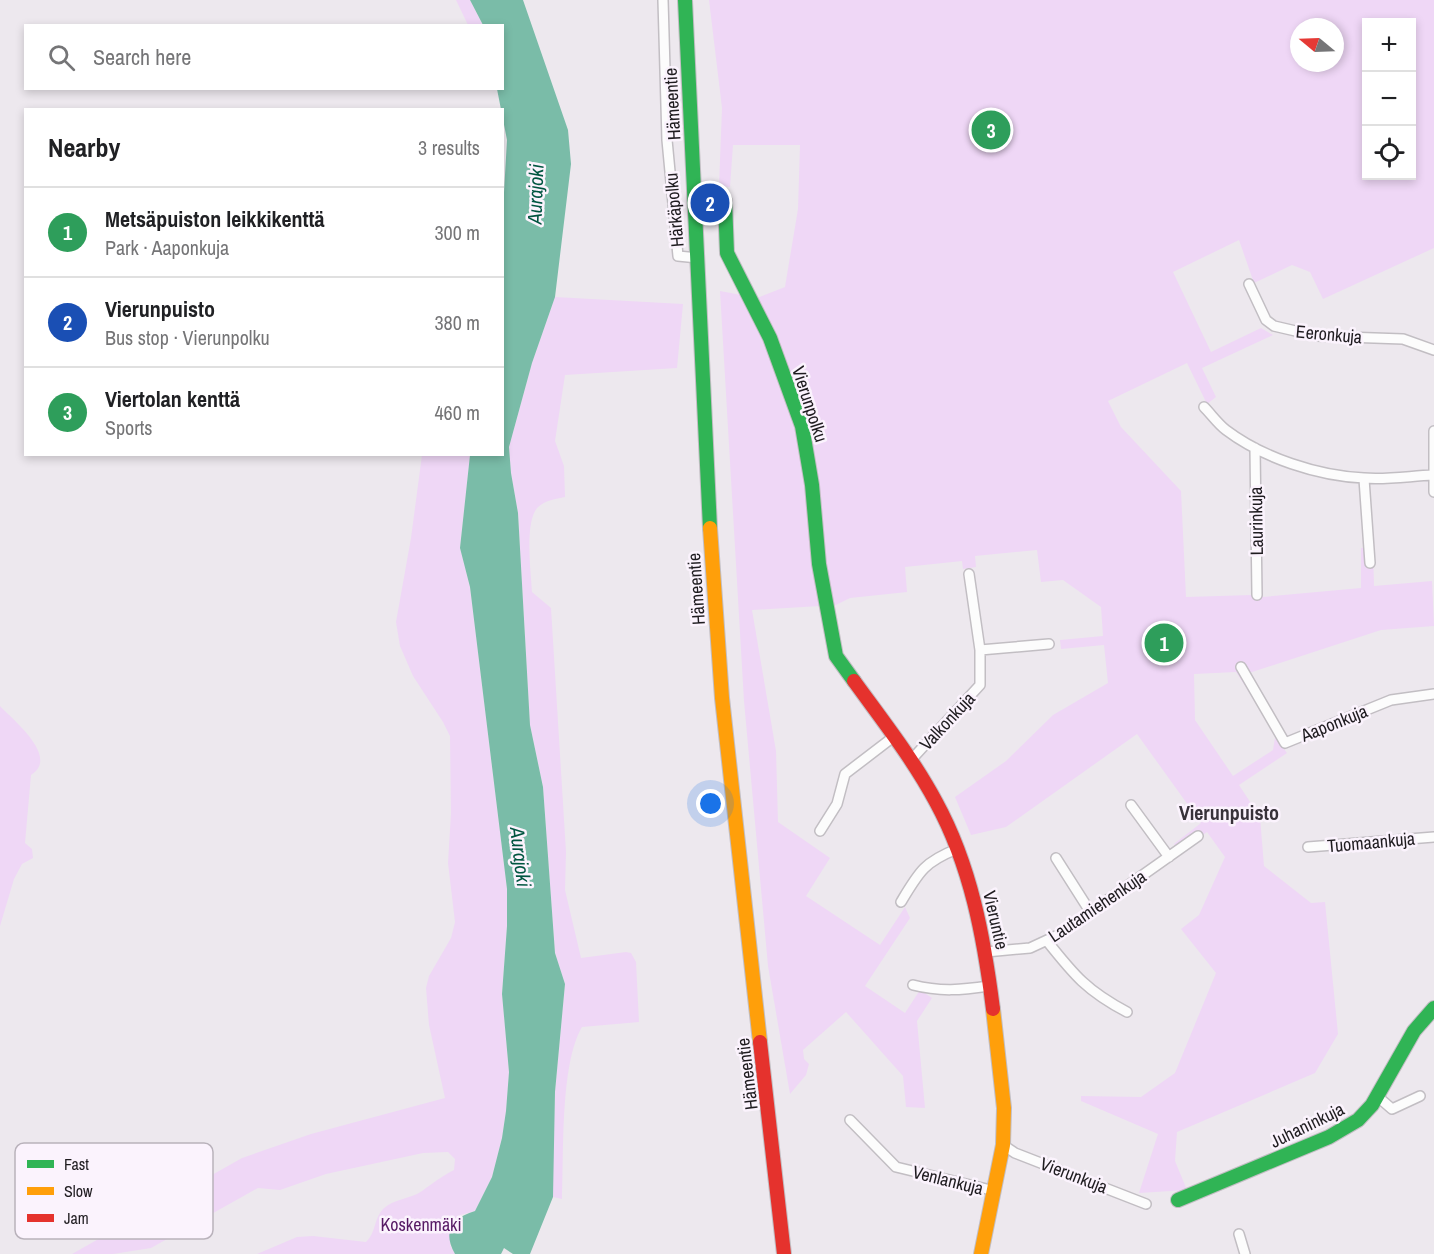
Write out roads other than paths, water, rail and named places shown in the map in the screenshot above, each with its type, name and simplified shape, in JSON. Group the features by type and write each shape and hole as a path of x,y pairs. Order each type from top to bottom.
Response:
{"main road":[{"name":"Hämeentie","path":"685,0 711,539 722,698 777,1173 784,1254"},
{"name":"Vierunpolku","path":"725,201 727,253 770,338 802,426 811,473 819,564 832,628"},
{"name":"Vieruntie","path":"832,628 836,656 892,738 911,760 937,804 957,849 986,952 989,986 998,1035 1004,1108 1003,1145 981,1254"},
{"name":"Juhaninkuja","path":"1178,1200 1329,1137 1358,1120 1377,1096 1414,1031 1434,1008"},
{"name":"Hämeentie","path":"777,1173 788,1206 794,1254"}],"street":[{"name":"Härkäpolku","path":"663,0 667,140 678,256 698,258"},
{"name":"Eeronkuja","path":"1249,284 1266,320 1274,326 1317,336 1403,339 1434,350"},
{"path":"1204,407 1224,429 1255,448 1298,465 1337,476 1364,478 1433,474"},
{"path":"1434,431 1434,492"},
{"name":"Laurinkuja","path":"1255,448 1257,595"},
{"path":"1364,478 1370,563"},
{"name":"Valkonkuja","path":"911,760 980,685 980,650 969,574"},
{"path":"980,650 1049,644"},
{"name":"Aaponkuja","path":"1240,667 1285,743 1392,700 1434,694"},
{"path":"820,831 837,804 845,774 892,738"},
{"path":"1131,805 1169,857"},
{"name":"Lautamiehenkuja","path":"986,952 1030,948 1047,941 1091,913 1198,836"},
{"name":"Tuomaankuja","path":"1308,847 1434,837"},
{"path":"901,902 923,868 934,859 957,849"},
{"path":"1056,858 1091,913"},
{"path":"1047,941 1078,980 1096,995 1127,1012"},
{"path":"913,985 944,991 989,986"},
{"path":"1377,1096 1392,1109 1420,1096"},
{"name":"Venlankuja","path":"850,1120 896,1167 995,1191"},
{"name":"Vierunkuja","path":"1003,1145 1015,1153 1146,1204"},
{"path":"1239,1234 1245,1254"}],"water":[{"name":"Aurajoki","path":"470,0 523,0 568,130 571,164 555,297 532,363 509,447 518,513 530,725 543,787 555,953 565,984 555,1092 553,1197 530,1254 513,1254 504,1248 501,1254 455,1254 449,1239 451,1226 460,1217 475,1211 492,1177 502,1138 509,1072 502,994 507,889 470,587 460,548 470,456 504,456 504,192 507,140 504,108 501,108 497,90 504,90 504,24 482,24"}],"place":[{"name":"Viertolan kenttä","path":"991,130"},
{"name":"Vierunpuisto","path":"710,203"},
{"name":"Metsäpuiston leikkikenttä","path":"1164,643"}],"district":[{"name":"Vierunpuisto","path":"1229,812"}],"park label":[{"name":"Koskenmäki","path":"421,1224"}]}
